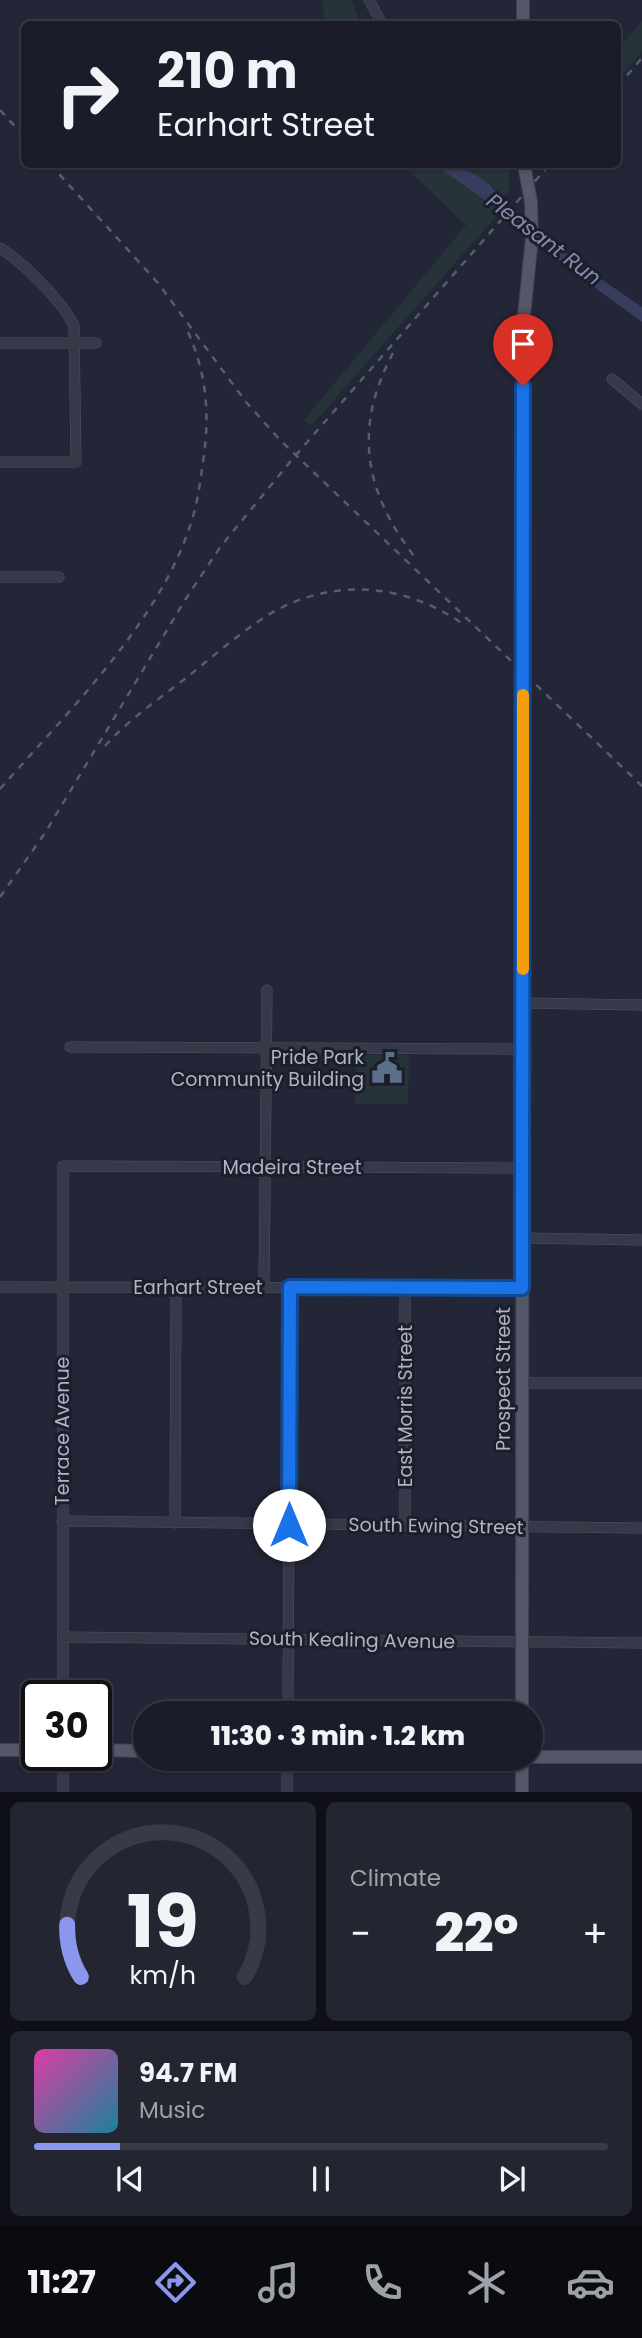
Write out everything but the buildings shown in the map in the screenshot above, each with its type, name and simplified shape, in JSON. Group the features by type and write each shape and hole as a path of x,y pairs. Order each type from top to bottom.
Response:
{"main road":[{"path":"523,0 523,21"},
{"name":"Prospect Street","path":"522,1701 523,325 532,238 532,211 525,168"},
{"path":"0,1750 21,1750"},
{"path":"112,1750 133,1751"},
{"path":"543,1757 642,1757"},
{"path":"522,1771 522,1792"}],"street":[{"path":"369,0 380,21"},
{"path":"0,248 24,267 67,313 74,326 76,343 76,462 0,462"},
{"path":"0,343 96,343"},
{"path":"612,379 642,404"},
{"path":"0,577 59,577"},
{"path":"264,1287 267,990"},
{"path":"523,1003 642,1005"},
{"path":"70,1047 523,1048"},
{"name":"Madeira Street","path":"63,1166 522,1168"},
{"name":"Terrace Avenue","path":"63,1166 63,1680"},
{"path":"523,1238 642,1240"},
{"path":"175,1523 176,1286"},
{"name":"Earhart Street","path":"0,1287 522,1288"},
{"path":"288,1701 290,1287"},
{"name":"East Morris Street","path":"405,1287 405,1526"},
{"path":"522,1383 642,1383"},
{"name":"South Ewing Street","path":"62,1521 642,1528"},
{"name":"South Kealing Avenue","path":"63,1636 642,1643"},
{"path":"63,1771 63,1792"},
{"path":"287,1771 287,1792"}],"shaded area":[{"path":"322,0 352,0 359,21 325,21"},
{"path":"642,21 642,51 621,76 621,46"},
{"path":"406,168 439,168 501,211 311,426 304,420 466,225"},
{"path":"460,168 509,168 509,192 502,198 493,187"},
{"path":"356,1055 409,1055 408,1104 355,1104"}],"water":[{"name":"Pleasant Run","path":"439,168 458,168 481,178 579,264 642,307 642,322 568,268 509,217"}],"railway":[{"path":"621,82 642,58"},
{"path":"0,110 21,133"},
{"path":"54,168 158,283 246,402 280,440 642,786"},
{"path":"0,897 45,833 185,600 221,546 295,456 547,168"},
{"path":"0,789 80,699 133,633 174,564 189,529 201,479 206,412 203,379 188,332"},
{"path":"393,353 380,381 372,409 370,461 386,511 417,560"},
{"path":"105,746 136,717 238,636 291,603 340,590 389,592 414,599 460,622"}],"slow traffic":[{"path":"523,695 523,969"}],"place":[{"name":"Pride Park Community Building","path":"387,1068"}],"route":[{"path":"289,1525 290,1287 522,1288 523,386"}]}
